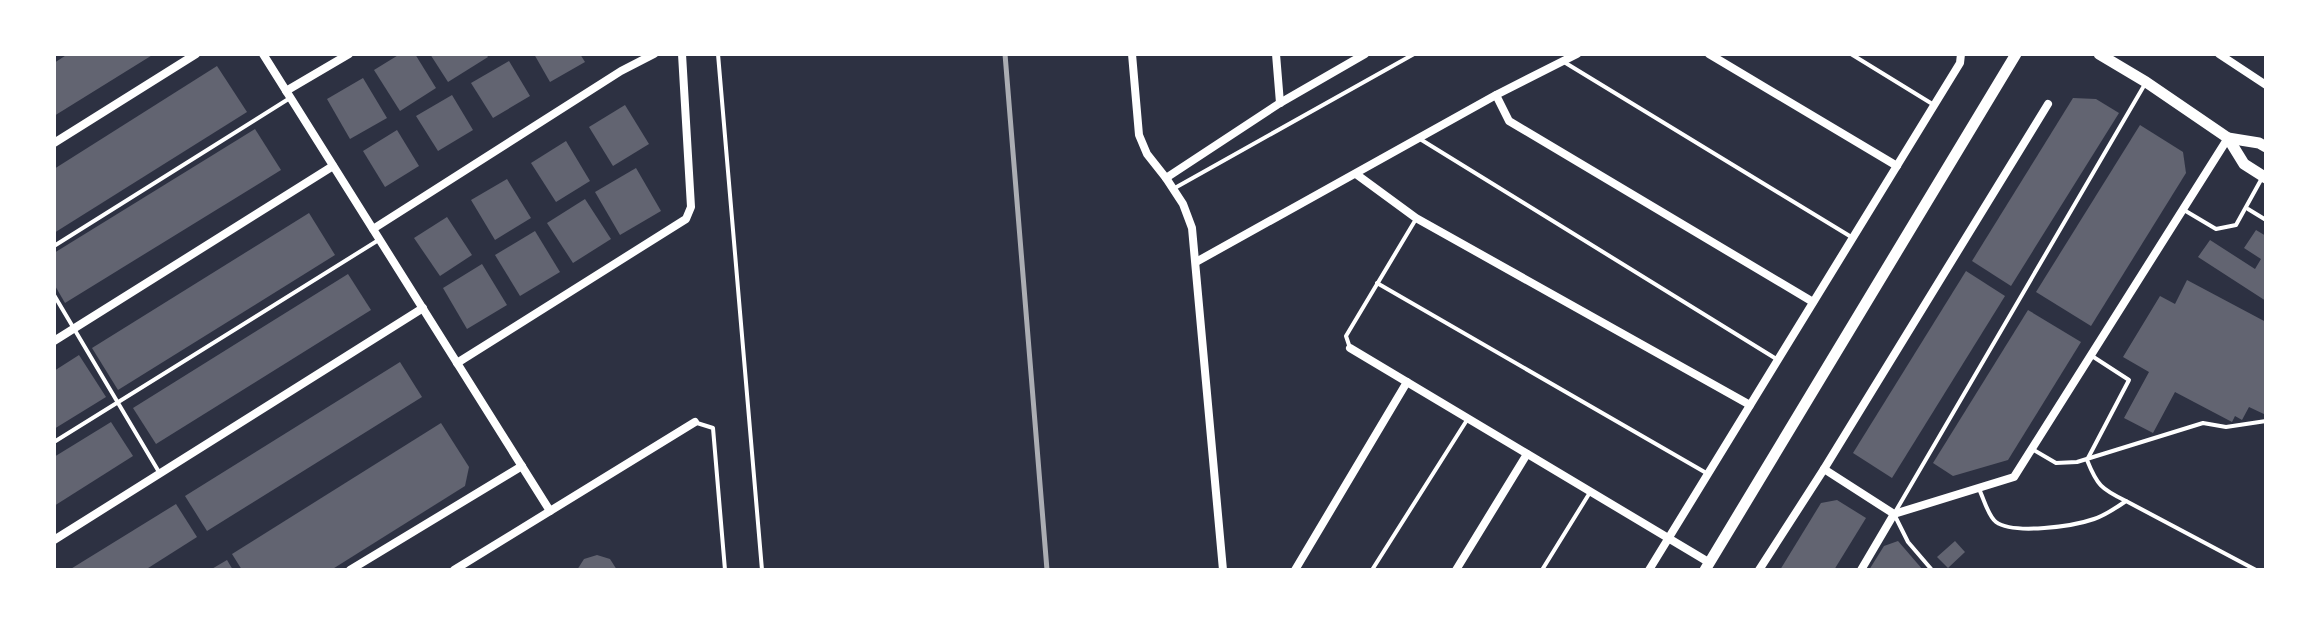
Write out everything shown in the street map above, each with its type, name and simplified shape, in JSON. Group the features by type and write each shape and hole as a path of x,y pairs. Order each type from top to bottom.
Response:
{"street":[{"path":"54,143 196,54"},
{"path":"263,54 550,511"},
{"path":"288,95 349,54"},
{"path":"373,229 621,71 654,54"},
{"path":"457,363 686,219 691,207 682,54"},
{"path":"1132,54 1139,135 1147,154 1173,189 1192,228 1223,570"},
{"path":"1276,54 1280,103"},
{"path":"1166,178 1280,103 1365,54"},
{"path":"1196,262 1496,95 1577,54"},
{"path":"1709,54 1897,166"},
{"path":"1649,570 1960,63 1961,54"},
{"path":"1350,348 1668,538 1708,566 2016,54"},
{"path":"2099,54 2228,138 2244,164 2265,177"},
{"path":"2219,54 2266,85"},
{"path":"1496,95 1509,121 1813,302"},
{"path":"1759,570 2048,104"},
{"path":"2228,138 2266,147"},
{"path":"1861,570 1894,514 2014,477 2228,138"},
{"path":"54,341 333,166"},
{"path":"1356,174 1416,218 1750,405"},
{"path":"54,540 423,308"},
{"path":"1295,570 1407,382"},
{"path":"454,570 695,422"},
{"path":"1456,570 1527,454"},
{"path":"350,570 522,466"},
{"path":"1824,469 1894,514"}],"lane":[{"path":"718,54 762,570"},
{"path":"1345,54 1346,66"},
{"path":"1173,189 1414,54"},
{"path":"1851,54 1934,105"},
{"path":"1563,61 1853,238"},
{"path":"1932,570 1908,542 1894,514 2146,82"},
{"path":"54,246 288,95"},
{"path":"1420,139 1778,360"},
{"path":"2183,209 2216,229 2236,225 2265,177"},
{"path":"2247,208 2266,220"},
{"path":"1350,348 1346,336 1416,218"},
{"path":"54,442 380,239"},
{"path":"1377,283 1708,474"},
{"path":"54,295 159,472"},
{"path":"2090,355 2129,380 2087,460 2096,482 2106,491 2256,570"},
{"path":"1372,570 1468,418"},
{"path":"2032,449 2056,463 2087,460 2203,423 2226,427 2266,421"},
{"path":"695,422 713,428 725,570"},
{"path":"1979,489 1993,521 2022,528 2050,528 2094,519 2126,501"},
{"path":"1542,570 1591,492"}],"building":[{"path":"68,54 154,54 54,116 54,63"},
{"path":"400,54 415,54 436,88 400,111 374,70"},
{"path":"430,54 486,54 488,57 448,82"},
{"path":"534,54 580,54 585,62 550,82"},
{"path":"509,61 530,96 493,118 471,83"},
{"path":"217,66 247,112 54,233 54,169"},
{"path":"363,78 387,118 350,139 327,99"},
{"path":"452,95 473,130 438,151 416,116"},
{"path":"2073,98 2096,99 2119,113 2011,286 1972,261"},
{"path":"625,105 649,144 613,166 589,127"},
{"path":"2140,125 2183,152 2186,173 2091,326 2036,292"},
{"path":"255,129 281,170 65,303 54,284 54,253"},
{"path":"397,130 419,166 385,187 363,151"},
{"path":"566,141 590,181 556,202 531,163"},
{"path":"636,168 661,211 620,235 595,192"},
{"path":"507,179 531,218 495,240 471,200"},
{"path":"585,199 611,239 573,263 547,223"},
{"path":"309,213 335,255 118,390 92,348"},
{"path":"447,217 472,255 440,276 414,238"},
{"path":"2256,230 2266,236 2266,301 2198,257 2210,240 2255,269 2261,259 2244,248"},
{"path":"535,231 560,272 520,296 495,255"},
{"path":"482,264 507,305 467,329 443,288"},
{"path":"1966,271 2005,296 1892,478 1853,453"},
{"path":"348,274 371,310 156,444 133,408"},
{"path":"2187,280 2266,322 2266,415 2249,407 2242,420 2235,416 2232,422 2175,392 2153,433 2124,418 2149,372 2123,357 2160,296 2175,304"},
{"path":"2028,310 2081,342 2008,460 1953,476 1933,463"},
{"path":"79,355 106,397 54,429 54,371"},
{"path":"400,362 422,397 207,531 185,496"},
{"path":"111,422 133,456 54,506 54,457"},
{"path":"441,423 469,467 465,486 331,570 242,570 232,554"},
{"path":"1837,500 1866,518 1834,570 1780,570 1821,503"},
{"path":"176,504 197,537 145,570 69,570"},
{"path":"1898,541 1923,570 1869,570 1884,546"},
{"path":"1955,541 1965,552 1948,568 1937,557"},
{"path":"597,555 610,559 617,570 577,570 584,559"},
{"path":"227,560 233,570 210,570"}],"railway":[{"path":"1005,54 1047,570"}]}
